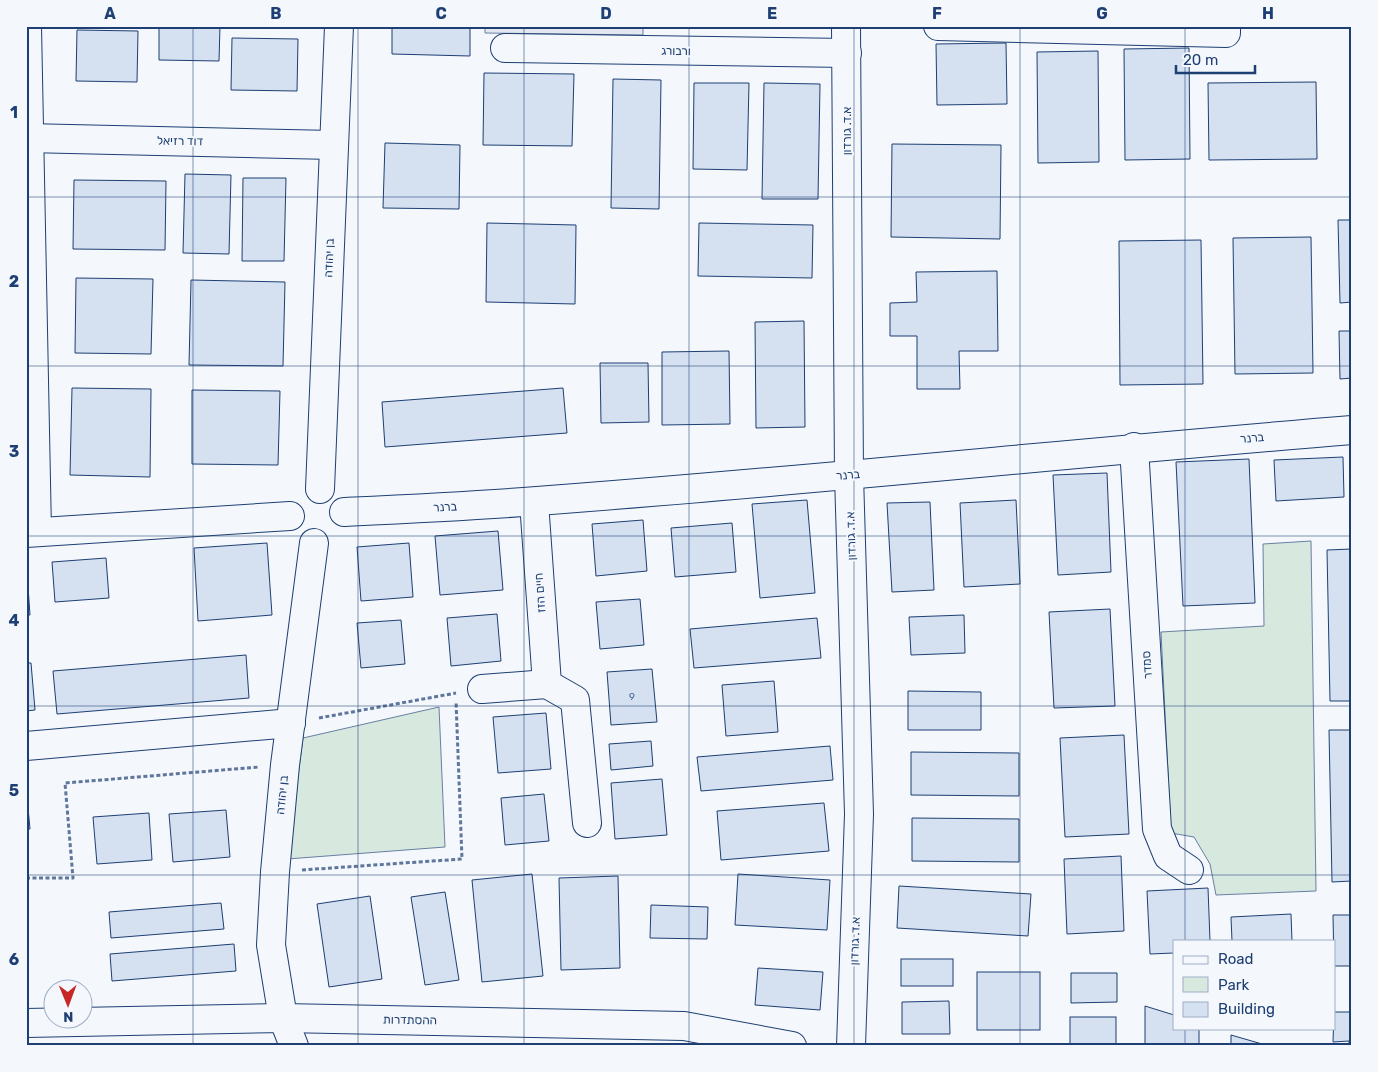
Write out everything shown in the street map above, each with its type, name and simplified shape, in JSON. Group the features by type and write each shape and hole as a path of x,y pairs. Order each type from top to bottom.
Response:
{"street":[{"path":"27,26 32,533 290,516"},
{"name":"בן יהודה","path":"320,489 338,26"},
{"name":"א.ד. גורדון","path":"846,26 849,476 859,814 851,1046"},
{"path":"938,26 1226,30"},
{"name":"ורבורג","path":"505,48 847,54"},
{"name":"דוד רזיאל","path":"28,138 333,145"},
{"name":"ברנר","path":"344,512 534,502 849,476 1134,447 1352,430"},
{"name":"סמדר","path":"1134,447 1157,829 1168,856 1189,870"},
{"path":"320,489 333,493 340,499 344,512 343,525 339,533 324,543 306,541 298,536 292,528 290,510 299,495 307,490 320,489"},
{"name":"חיים הזז","path":"534,502 547,684"},
{"name":"בן יהודה","path":"294,1046 283,1018 271,946 275,872 285,765 314,543"},
{"path":"482,689 547,684 575,700 587,824"},
{"path":"26,746 291,723"},
{"name":"ההסתדרות","path":"26,1023 283,1018 684,1026 792,1046"}],"path":[{"path":"275,872 462,859 456,692 291,723"},
{"path":"26,878 74,878 65,783 285,765"}],"green space":[{"path":"1311,541 1316,891 1216,895 1210,864 1194,837 1171,833 1161,632 1264,626 1263,544"},
{"path":"439,707 445,847 287,859 303,738"}],"shaded area":[{"path":"485,26 643,26 643,35 485,33"}],"building":[{"path":"159,26 220,26 219,61 159,60"},
{"path":"392,26 470,26 470,56 392,54"},
{"path":"77,30 138,31 137,82 76,81"},
{"path":"232,38 298,39 297,91 231,90"},
{"path":"1006,43 1007,104 937,105 936,44"},
{"path":"1189,48 1190,159 1125,160 1124,49"},
{"path":"1098,51 1099,162 1038,163 1037,52"},
{"path":"484,73 574,74 572,146 483,145"},
{"path":"613,79 661,80 659,209 611,208"},
{"path":"1316,82 1317,159 1209,160 1208,83"},
{"path":"694,83 749,83 747,170 693,169"},
{"path":"764,83 820,84 818,199 762,199"},
{"path":"385,143 460,145 459,209 383,208"},
{"path":"892,144 1001,145 1000,239 891,237"},
{"path":"185,174 231,175 229,254 183,253"},
{"path":"243,178 286,178 284,261 242,261"},
{"path":"74,180 166,181 165,250 73,249"},
{"path":"1338,220 1352,220 1352,302 1340,303"},
{"path":"487,223 576,225 575,304 486,302"},
{"path":"699,223 813,225 812,278 698,276"},
{"path":"1311,237 1313,373 1235,374 1233,238"},
{"path":"1201,240 1203,384 1120,385 1119,241"},
{"path":"997,271 998,351 959,351 960,389 917,389 917,336 890,336 890,303 917,302 916,272"},
{"path":"76,278 153,279 151,354 75,353"},
{"path":"191,280 285,282 283,366 189,365"},
{"path":"804,321 805,427 756,428 755,322"},
{"path":"1339,331 1352,331 1352,378 1340,379"},
{"path":"729,351 730,424 662,425 662,352"},
{"path":"600,363 648,363 649,422 601,423"},
{"path":"72,388 151,389 150,477 70,475"},
{"path":"563,388 567,433 385,447 382,402"},
{"path":"192,390 280,391 278,465 192,464"},
{"path":"1343,457 1344,497 1276,501 1274,460"},
{"path":"1249,459 1255,603 1183,606 1176,462"},
{"path":"1107,473 1111,572 1058,575 1053,475"},
{"path":"807,500 815,593 760,598 752,504"},
{"path":"1016,500 1020,584 964,587 960,503"},
{"path":"930,502 934,590 892,592 887,503"},
{"path":"643,520 647,571 596,576 592,524"},
{"path":"732,523 736,572 675,577 671,528"},
{"path":"498,531 503,590 440,595 435,536"},
{"path":"267,543 272,615 198,621 194,548"},
{"path":"409,543 413,597 361,601 357,547"},
{"path":"1352,549 1352,701 1330,701 1327,550"},
{"path":"26,558 30,615 26,615"},
{"path":"106,558 109,598 55,602 52,562"},
{"path":"640,599 644,645 600,649 596,602"},
{"path":"1110,609 1115,706 1054,708 1049,612"},
{"path":"497,614 501,661 451,666 447,618"},
{"path":"964,615 965,653 911,655 909,617"},
{"path":"817,618 821,658 694,668 690,629"},
{"path":"401,620 405,664 361,668 357,623"},
{"path":"246,655 249,698 57,714 53,671"},
{"path":"26,663 31,663 35,710 26,711"},
{"path":"652,669 657,722 611,725 607,672"},
{"path":"774,681 778,732 726,736 722,685"},
{"path":"908,691 981,692 981,730 908,730"},
{"path":"546,713 551,769 498,773 493,717"},
{"path":"1329,730 1352,730 1352,881 1332,882"},
{"path":"1124,735 1129,834 1065,837 1060,738"},
{"path":"651,741 653,766 611,770 609,744"},
{"path":"830,746 833,780 701,791 697,757"},
{"path":"911,752 1019,753 1019,796 911,795"},
{"path":"662,779 667,835 615,839 611,783"},
{"path":"26,786 30,829 26,829"},
{"path":"544,794 549,841 505,845 501,798"},
{"path":"824,803 829,851 721,860 717,811"},
{"path":"226,810 230,857 173,862 169,814"},
{"path":"149,813 152,860 97,864 93,817"},
{"path":"912,818 1019,819 1019,862 912,861"},
{"path":"1121,856 1124,931 1067,934 1064,859"},
{"path":"532,874 543,976 482,982 472,880"},
{"path":"738,874 830,880 827,930 735,925"},
{"path":"618,876 620,968 561,970 559,878"},
{"path":"899,886 1031,894 1028,936 897,928"},
{"path":"1208,888 1210,940 1173,940 1173,953 1150,954 1147,891"},
{"path":"445,892 459,980 425,985 411,897"},
{"path":"370,896 382,979 329,987 317,904"},
{"path":"221,903 224,929 111,938 109,912"},
{"path":"651,905 708,907 707,939 650,938"},
{"path":"1291,914 1292,940 1232,940 1231,917"},
{"path":"1333,915 1352,915 1352,966 1336,966 1336,940 1333,940"},
{"path":"234,944 236,971 112,981 110,954"},
{"path":"901,959 953,959 953,986 901,986"},
{"path":"758,968 823,972 820,1010 755,1005"},
{"path":"977,972 1040,972 1040,1030 977,1030"},
{"path":"1071,973 1117,973 1117,1002 1071,1003"},
{"path":"949,1001 950,1034 902,1034 902,1002"},
{"path":"1145,1006 1173,1015 1173,1030 1199,1030 1199,1046 1145,1046"},
{"path":"1336,1012 1352,1012 1352,1046 1349,1046 1349,1041 1333,1042 1333,1030 1336,1030"},
{"path":"1070,1017 1116,1017 1116,1046 1070,1046"},
{"path":"1231,1035 1269,1046 1231,1046"}]}
